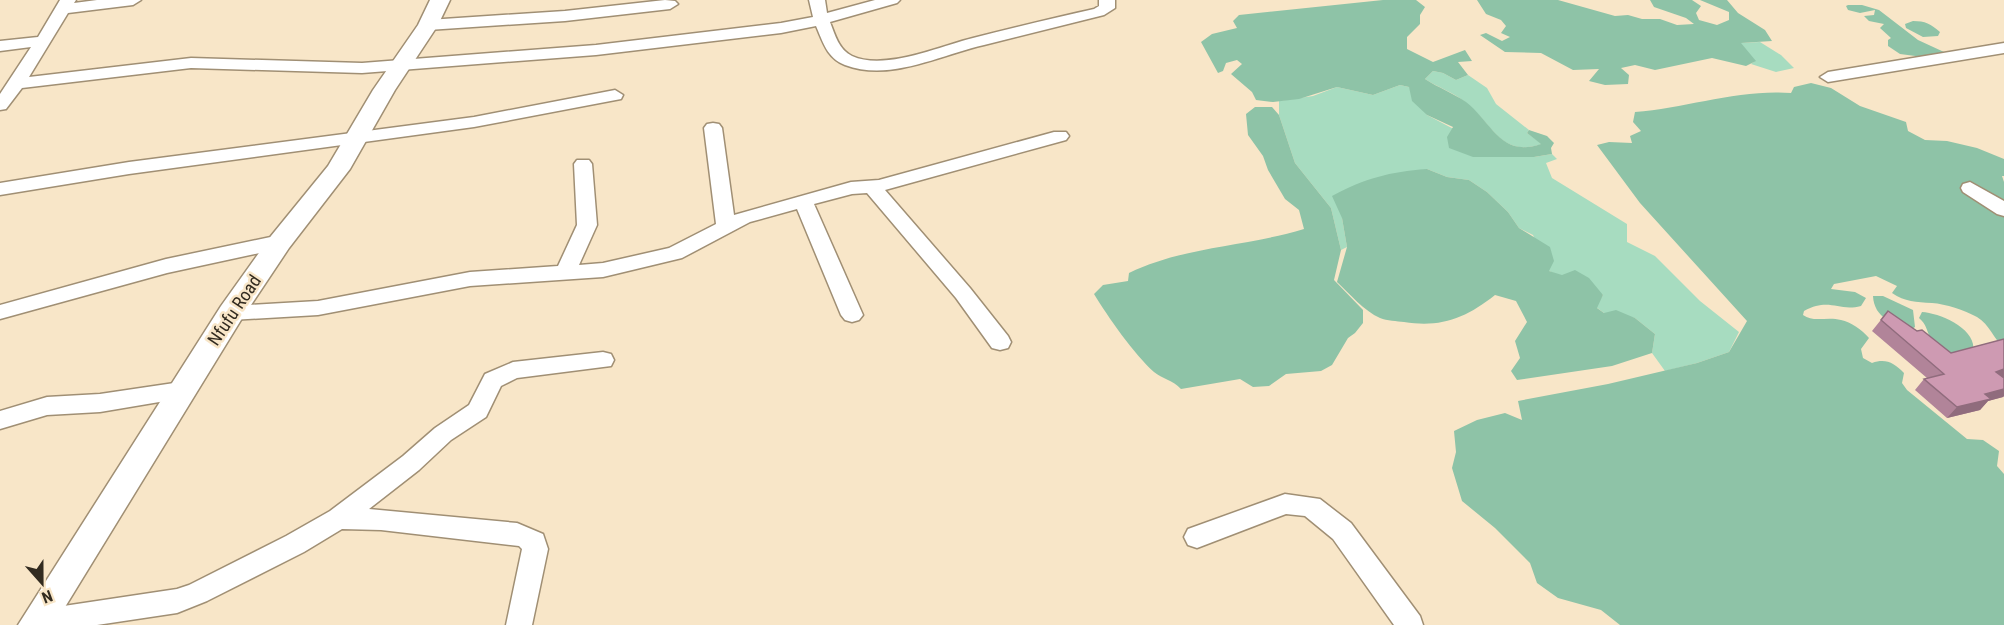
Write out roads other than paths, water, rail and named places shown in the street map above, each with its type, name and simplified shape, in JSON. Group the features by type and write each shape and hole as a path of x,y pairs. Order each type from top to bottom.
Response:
{"street":[{"path":"0,105 17,84 65,4 134,0"},
{"name":"Nfufu Road","path":"36,624 231,314 280,242 323,190 359,136 400,66 428,25 440,0"},
{"path":"817,0 821,20 833,49 843,57 864,64 911,61 975,42 1099,12 1107,8 1107,0"},
{"path":"17,84 191,63 325,68 400,66 631,46 782,28 821,20 892,0"},
{"path":"428,25 565,16 670,4"},
{"path":"0,46 43,41"},
{"path":"1828,77 2004,48"},
{"path":"0,189 359,136 474,122 615,95"},
{"path":"713,128 726,225"},
{"path":"231,314 318,308 470,279 603,270 675,253 743,218 851,188 872,187 1060,136"},
{"path":"565,273 587,225 583,164"},
{"path":"872,187 956,284 1000,342"},
{"path":"1970,188 2004,210"},
{"path":"804,202 852,315"},
{"path":"0,312 166,266 280,242"},
{"path":"36,624 186,598 294,544 339,518 411,463 443,434 478,411 488,388 503,374 513,370 603,360"},
{"path":"0,420 47,406 100,403 181,391"},
{"path":"1197,537 1285,504 1311,506 1342,531 1410,625"},
{"path":"339,518 444,526 528,538 534,542 535,549 519,625"}]}
